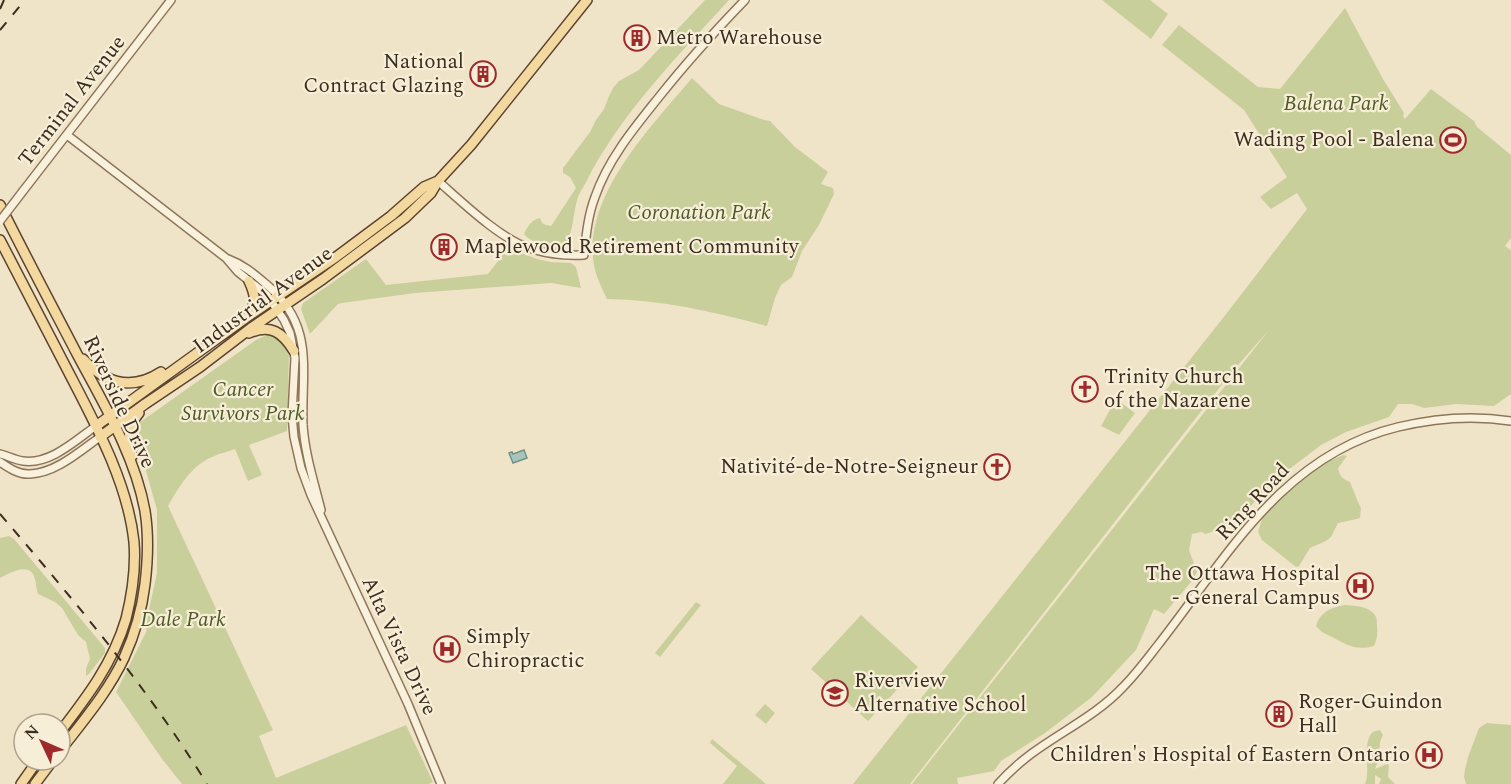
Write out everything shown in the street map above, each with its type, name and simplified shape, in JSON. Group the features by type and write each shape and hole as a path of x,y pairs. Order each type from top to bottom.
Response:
{"main road":[{"name":"Industrial Avenue","path":"100,437 405,218 431,193 438,181 481,133 588,0"},
{"name":"Industrial Avenue","path":"96,426 186,360 359,240 424,187 438,181"},
{"name":"Riverside Drive","path":"0,204 126,451 144,510 148,557 136,625 124,658 109,685 72,736"},
{"name":"Riverside Drive","path":"0,240 111,459 129,513 135,551 133,583 125,621 111,658 92,690 72,716"},
{"path":"247,317 253,309 255,298 249,281"},
{"path":"234,341 250,332 267,329 284,336 294,351"},
{"path":"74,348 86,363 100,374 123,382 148,380 186,360"},
{"path":"136,479 129,435 130,425 145,404"}],"street":[{"name":"Terminal Avenue","path":"0,221 171,0"},
{"path":"438,181 512,240 552,254 584,255 588,221 594,197 617,153 673,80 745,0"},
{"path":"67,135 226,258 249,281 275,298"},
{"path":"226,258 243,265 275,298"},
{"name":"Alta Vista Drive","path":"275,298 296,322 302,344 305,441 325,524"},
{"name":"Alta Vista Drive","path":"282,308 294,351 292,415 301,468 311,495 408,704 441,784"},
{"name":"Ring Road","path":"1002,782 1031,754 1094,712 1124,687 1252,522 1273,498 1310,467 1349,444 1399,426 1463,418 1511,421"},
{"path":"0,454 29,462 44,458 96,426"},
{"path":"0,462 24,473 41,472 67,460 100,437"}],"green space":[{"path":"705,0 729,0 651,87 615,134 579,194 568,240 561,247 552,248 531,240 524,234 532,222 540,218 544,224 551,226 576,188 570,177 563,173 563,168 590,132 613,88 619,81 639,70"},
{"path":"1102,0 1150,0 1168,14 1151,39"},
{"name":"Balena Park","path":"1345,8 1404,113 1405,119 1431,89 1474,121 1477,127 1511,155 1511,238 1505,246 1511,250 1511,394 1494,406 1456,404 1424,408 1412,404 1398,404 1389,417 1346,432 1321,445 1275,480 1235,523 1206,534 1201,532 1192,534 1189,550 1197,572 1191,582 1164,614 1154,609 1136,650 1092,697 1045,733 1001,761 994,771 957,778 958,784 912,784 1269,330 1231,373 910,784 853,784 1307,209 1297,193 1271,209 1260,197 1287,177 1244,110 1162,45 1179,25 1258,87 1280,89"},
{"name":"Coronation Park","path":"692,78 719,104 770,121 795,147 828,172 821,184 833,188 834,194 819,225 802,251 792,277 781,285 767,326 688,308 607,299 596,274 593,239 599,213 609,188 640,140"},
{"path":"508,248 537,259 571,263 576,267 581,288 551,283 415,293 342,303 338,304 310,334 301,309 303,303 366,259 386,285 488,274"},
{"path":"267,335 282,338 289,351 287,431 249,445 262,475 248,481 235,449 205,461 192,471 168,506 273,730 259,736 276,778 406,725 433,782 429,784 182,784 116,692 147,630 145,628 157,573 157,510 144,464 134,440 133,433 136,425 256,340"},
{"path":"1116,399 1135,413 1119,435 1101,426"},
{"path":"1344,455 1347,456 1338,468 1342,477 1350,482 1361,508 1360,518 1338,523 1331,537 1310,548 1299,566 1296,567 1262,540 1258,532 1262,518 1280,497 1301,480 1324,464"},
{"path":"9,536 14,539 105,648 105,653 86,676 86,668 90,659 86,642 78,635 62,608 38,594 33,574 22,569 0,578 0,538"},
{"path":"696,602 701,605 660,657 655,653"},
{"path":"1345,605 1362,607 1374,613 1377,619 1377,639 1374,646 1362,648 1352,646 1323,633 1316,626 1320,617 1327,611"},
{"path":"861,615 918,667 868,721 811,669"},
{"path":"765,704 775,713 766,724 755,715"},
{"path":"1487,723 1511,725 1511,784 1466,784 1464,777 1468,757 1479,728"},
{"path":"1380,730 1383,735 1375,769 1389,765 1388,777 1395,784 1379,784 1381,779 1375,775 1375,784 1365,784 1369,738 1373,732"},
{"path":"712,739 766,784 723,784 737,766 710,743"}],"water":[{"name":"Wading Pool - Balena","path":"1454,130 1463,137 1451,150 1443,143"},
{"path":"524,450 527,458 513,463 509,453"}],"railway":[{"path":"0,9 4,0"},
{"path":"0,30 25,0"},
{"path":"0,514 135,679 207,784"}],"place":[{"name":"Metro Warehouse","path":"637,38"},
{"name":"National Contract Glazing","path":"483,74"},
{"name":"Wading Pool - Balena","path":"1453,140"},
{"name":"Maplewood Retirement Community","path":"444,247"},
{"name":"Trinity Church of the Nazarene","path":"1085,389"},
{"name":"Nativité-de-Notre-Seigneur","path":"997,467"},
{"name":"The Ottawa Hospital - General Campus","path":"1360,586"},
{"name":"Simply Chiropractic","path":"447,649"},
{"name":"Riverview Alternative School","path":"835,693"},
{"name":"Roger-Guindon Hall","path":"1279,714"},
{"name":"Children's Hospital of Eastern Ontario","path":"1429,755"}],"park label":[{"name":"Cancer Survivors Park","path":"243,402"},
{"name":"Dale Park","path":"183,620"}]}
